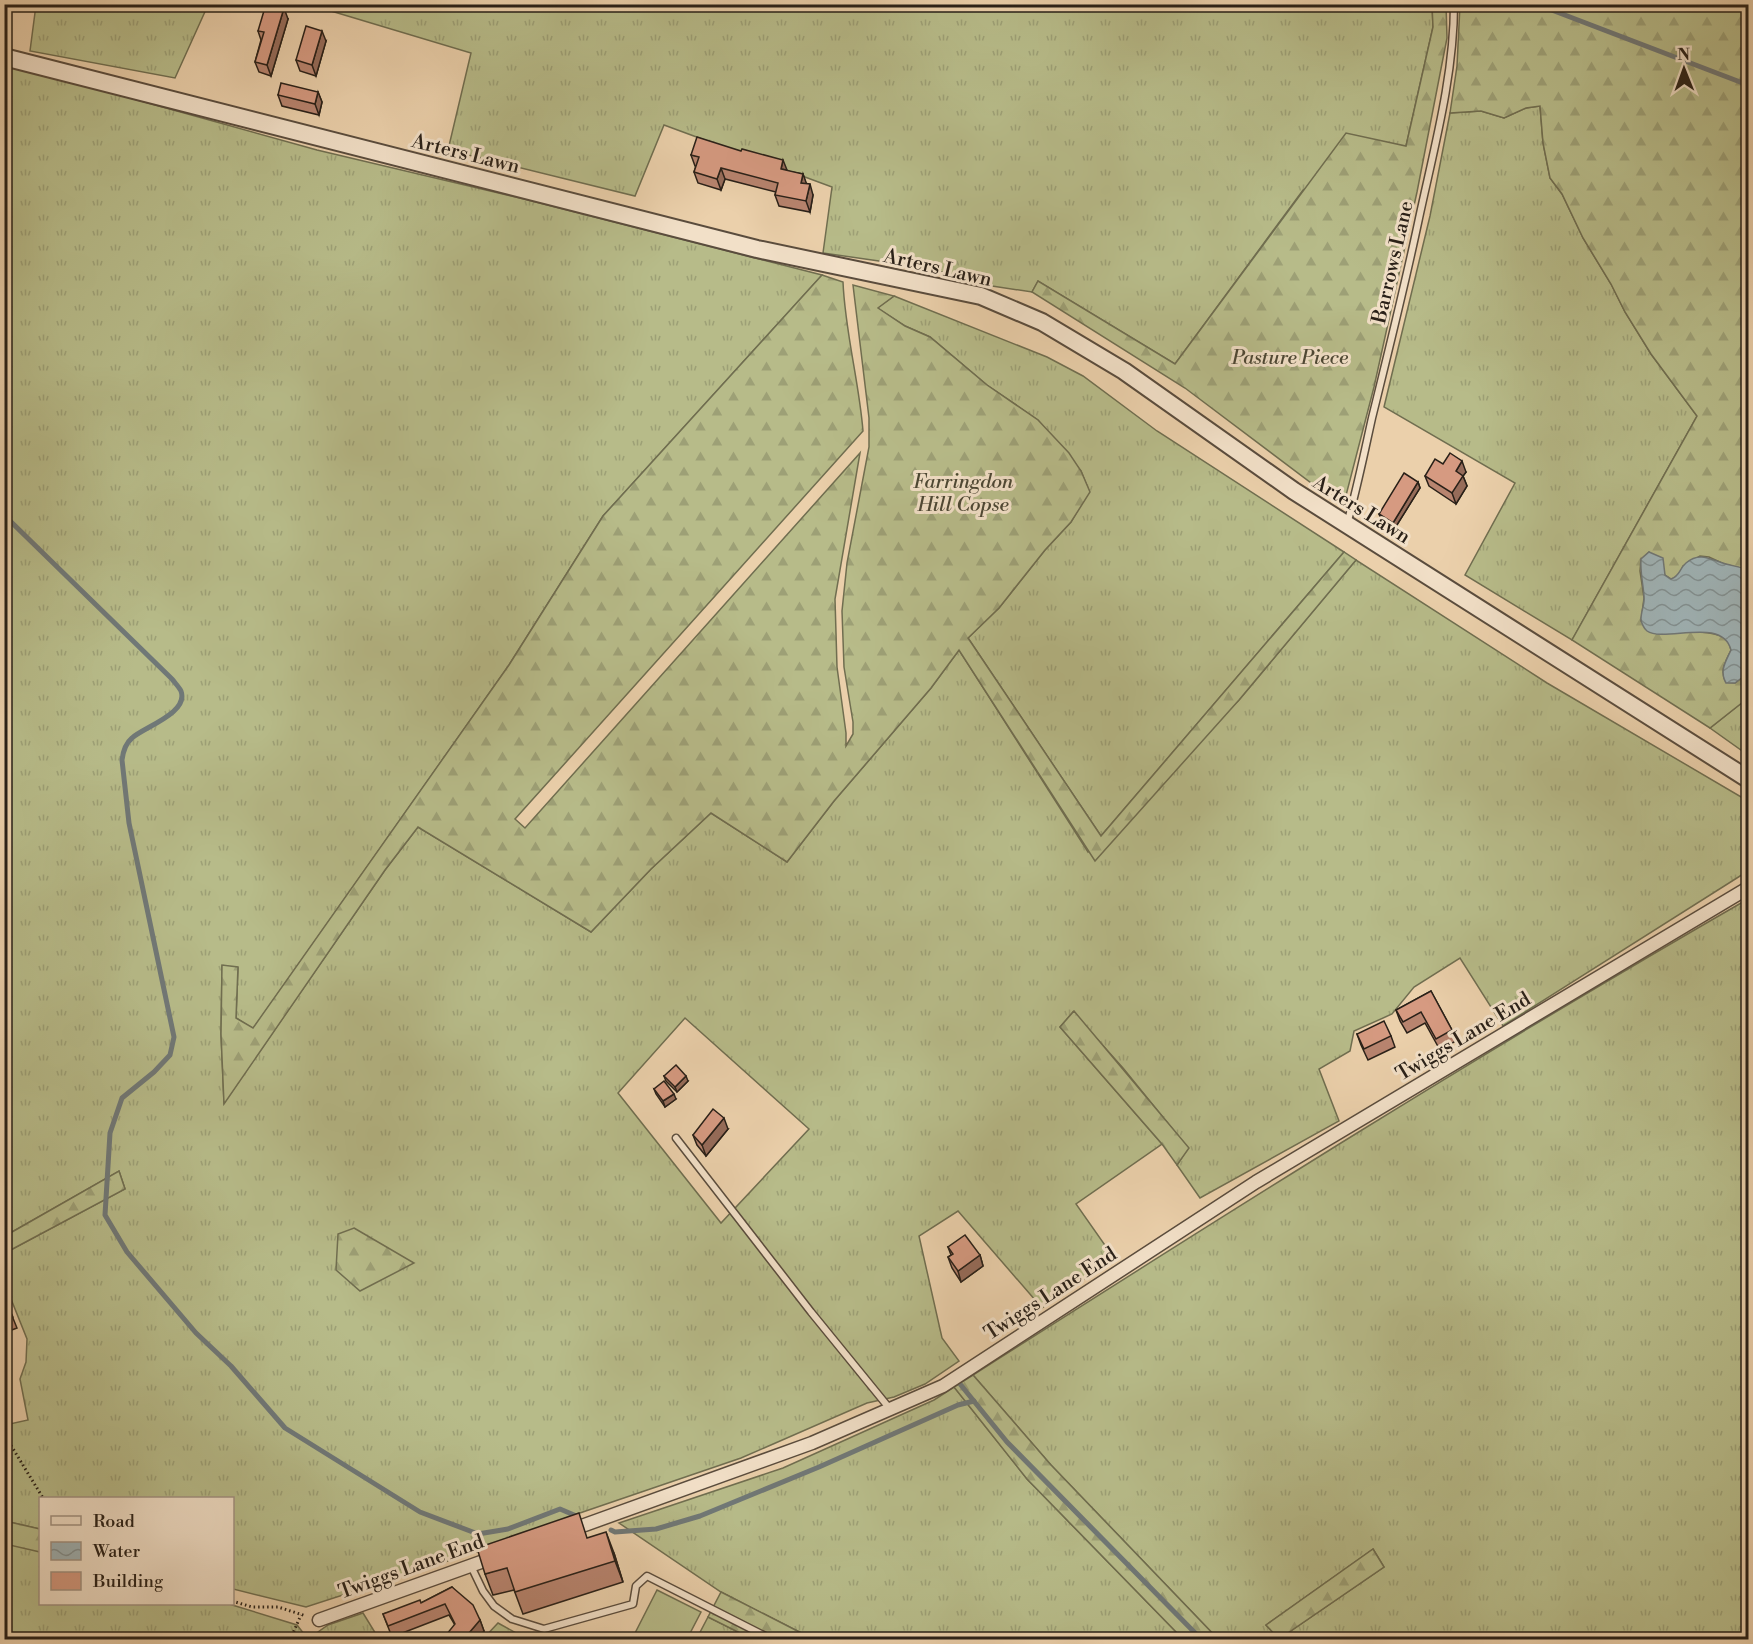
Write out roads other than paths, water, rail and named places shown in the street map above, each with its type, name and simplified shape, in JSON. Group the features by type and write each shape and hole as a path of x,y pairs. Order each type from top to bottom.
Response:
{"street":[{"name":"Arters Lawn","path":"4,57 757,249 981,296 1042,322 1124,371 1294,491 1749,778"},
{"name":"Twiggs Lane End","path":"559,1534 812,1443 943,1386 1256,1182 1749,888"},
{"name":"Twiggs Lane End","path":"319,1620 504,1554"}],"lane":[{"name":"Barrows Lane","path":"1347,525 1399,310 1449,76 1454,4"},
{"path":"676,1138 811,1312 890,1409"},
{"path":"471,1566 494,1606 512,1619 544,1629 633,1604 636,1586 647,1576 773,1640"}],"water":[{"path":"1649,552 1663,558 1665,575 1671,579 1691,559 1701,557 1748,570 1748,673 1735,683 1726,683 1724,679 1724,666 1731,650 1726,640 1717,634 1692,632 1655,634 1645,629 1641,619 1644,599 1641,559"}],"waterway":[{"path":"1536,4 1748,85"},
{"path":"4,515 172,679 181,691 182,699 178,706 164,719 132,738 125,748 122,760 129,823 174,1037 170,1055 154,1072 122,1098 110,1133 105,1215 127,1252 196,1333 231,1366 285,1428 420,1512 478,1534 508,1529 560,1509 574,1515"},
{"path":"956,1379 1007,1442 1202,1640"},
{"path":"611,1530 615,1532 656,1529 700,1516 819,1467 958,1405 974,1401"}],"park label":[{"name":"Pasture Piece","path":"1290,357"},
{"name":"Farringdon Hill Copse","path":"963,492"}]}
